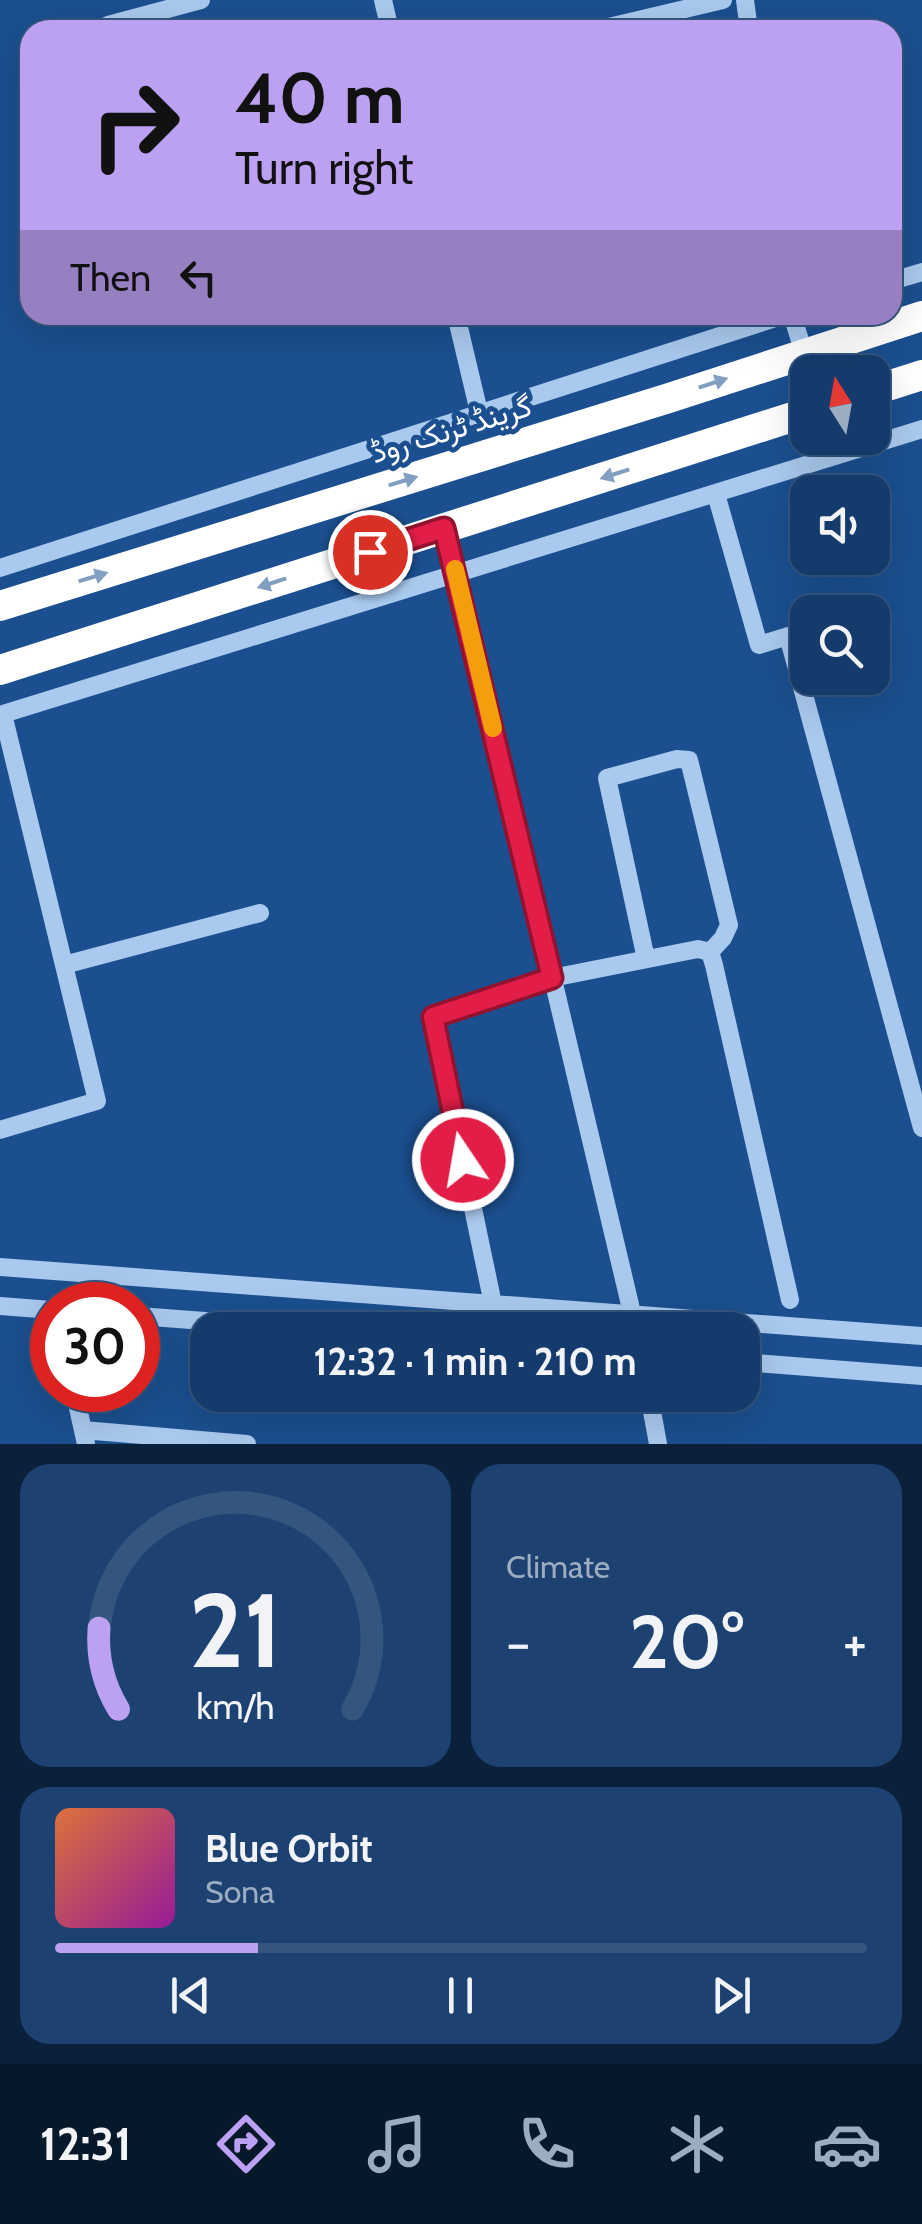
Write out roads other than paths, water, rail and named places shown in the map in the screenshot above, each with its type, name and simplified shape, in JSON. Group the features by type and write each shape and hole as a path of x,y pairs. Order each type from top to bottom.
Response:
{"highway":[{"name":"گرینڈ ٹرنک روڈ","path":"0,606 893,325"},
{"path":"890,385 922,375"},
{"path":"669,398 689,450"},
{"path":"0,670 790,418"}],"street":[{"path":"127,20 201,0"},
{"path":"638,20 723,0"},
{"path":"458,325 479,412"},
{"path":"0,568 753,325"},
{"path":"795,325 804,353"},
{"path":"0,1130 97,1101 2,715 922,429"},
{"path":"716,494 758,646 788,636 922,1128"},
{"path":"444,528 632,1312"},
{"path":"646,959 607,778 676,760 689,760 729,926 710,952"},
{"path":"64,965 260,913"},
{"path":"493,1304 433,1017 552,978 698,949 710,952"},
{"path":"710,952 790,1300"},
{"path":"0,1268 493,1304 556,1312"},
{"path":"0,1306 30,1308"},
{"path":"160,1318 190,1320"},
{"path":"760,1328 922,1336"},
{"path":"760,1363 922,1376"},
{"path":"79,1412 85,1437 247,1444"},
{"path":"652,1412 658,1444"}]}
